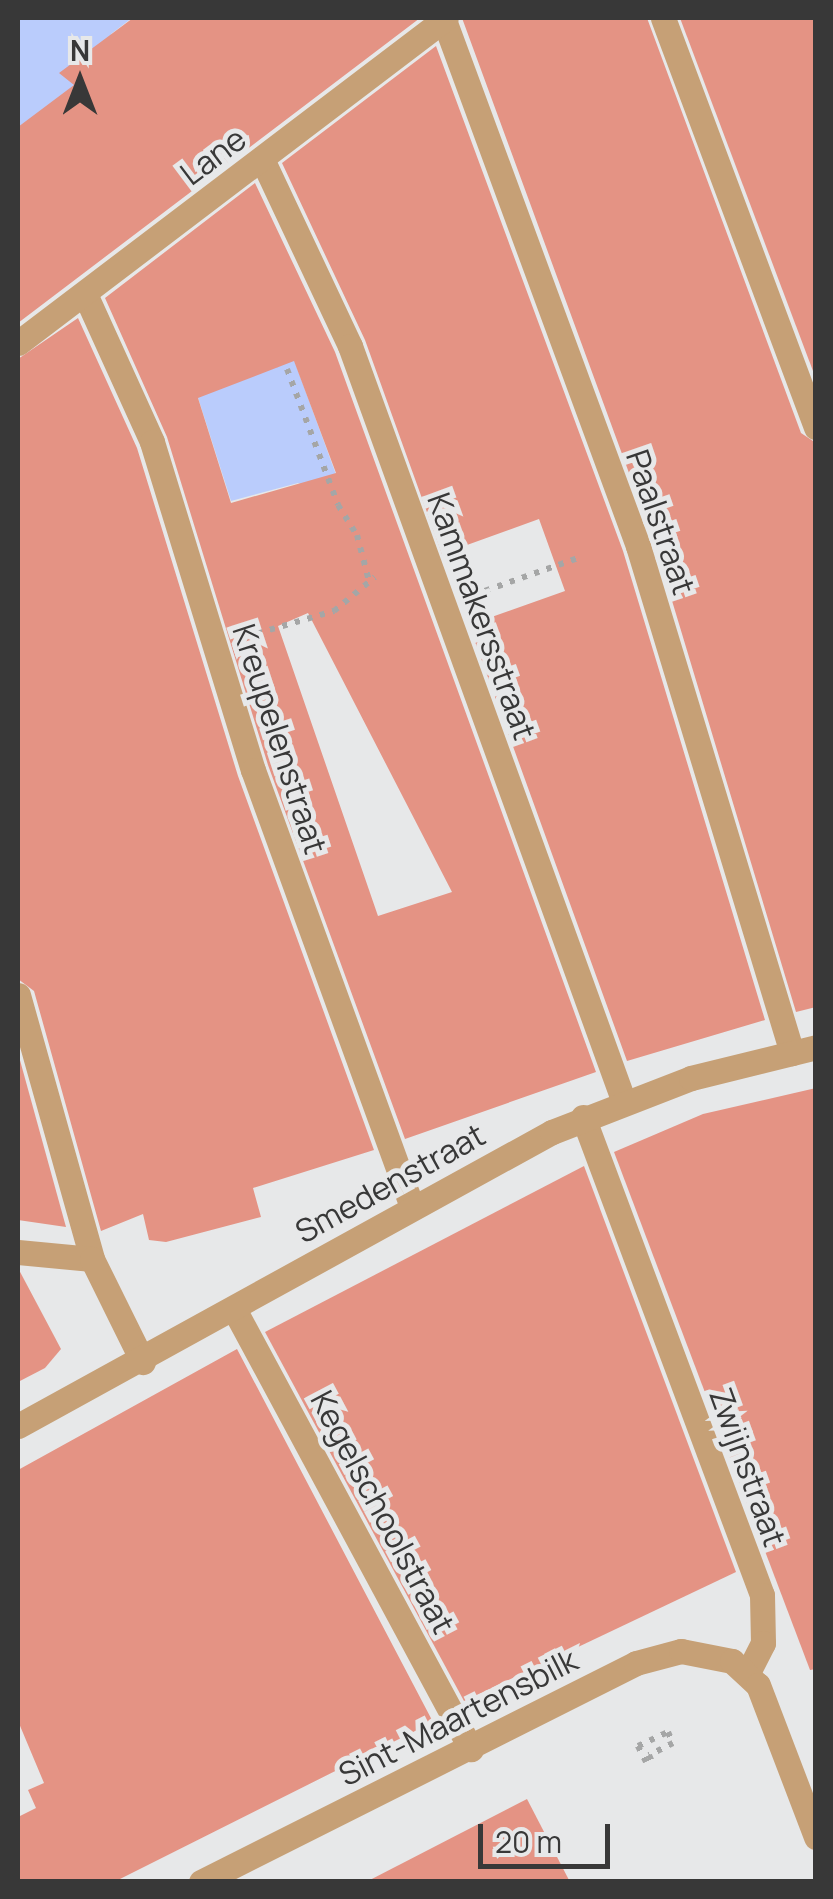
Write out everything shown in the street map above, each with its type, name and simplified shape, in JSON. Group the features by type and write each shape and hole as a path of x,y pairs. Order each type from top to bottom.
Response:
{"street":[{"name":"Lane","path":"18,343 445,18"},
{"name":"Paalstraat","path":"445,18 638,546 804,1050"},
{"path":"662,18 816,427"},
{"name":"Kammakersstraat","path":"262,159 350,346 624,1102"},
{"name":"Kreupelenstraat","path":"86,294 152,442 253,770 412,1206"},
{"path":"18,995 92,1259 142,1362"},
{"name":"Smedenstraat","path":"18,1426 142,1362 412,1206 583,1117 804,1050"},
{"name":"Zwijnstraat","path":"583,1117 762,1596 762,1643 748,1672"},
{"path":"18,1252 92,1259"},
{"name":"Kegelschoolstraat","path":"234,1309 471,1748"},
{"name":"Sint-Maartensbilk","path":"201,1882 658,1653 707,1652 748,1672"},
{"path":"748,1672 758,1685 816,1838"}],"path":[{"path":"215,645 334,611 372,579 357,535 338,504 287,369"},
{"path":"444,605 578,558"},
{"path":"668,1732 673,1743 649,1755 649,1762 638,1746 668,1732"}],"shaded area":[{"path":"18,18 132,18 111,34 122,49 36,192 18,205"},
{"path":"293,357 345,499 298,483 231,501 193,382"}],"building":[{"path":"133,18 420,18 18,323 18,127 74,85 59,73"},
{"path":"462,18 647,18 801,433 816,443 816,1007 796,1012 654,541"},
{"path":"680,18 816,18 816,379"},
{"path":"436,46 623,551 765,1020 627,1061 469,625 565,591 539,519 442,554 365,340 282,163"},
{"path":"255,183 335,352 596,1072 405,1139 268,765 167,437 105,298","holes":["294,361 336,473 231,503 198,398","308,613 452,892 378,916 278,626"]},
{"path":"78,318 137,448 238,776 374,1150 253,1188 261,1217 166,1242 149,1240 143,1214 101,1231 34,991 18,979 18,359"},
{"path":"18,1053 66,1227 18,1220"},
{"path":"816,1088 816,1669 810,1670 614,1152 703,1114"},
{"path":"584,1166 736,1572 464,1701 265,1332"},
{"path":"18,1268 61,1349 45,1368 18,1382"},
{"path":"237,1349 433,1722 114,1882 18,1882 18,1817 36,1808 28,1790 44,1783 18,1721 18,1470"},
{"path":"527,1799 570,1882 366,1882"}]}
